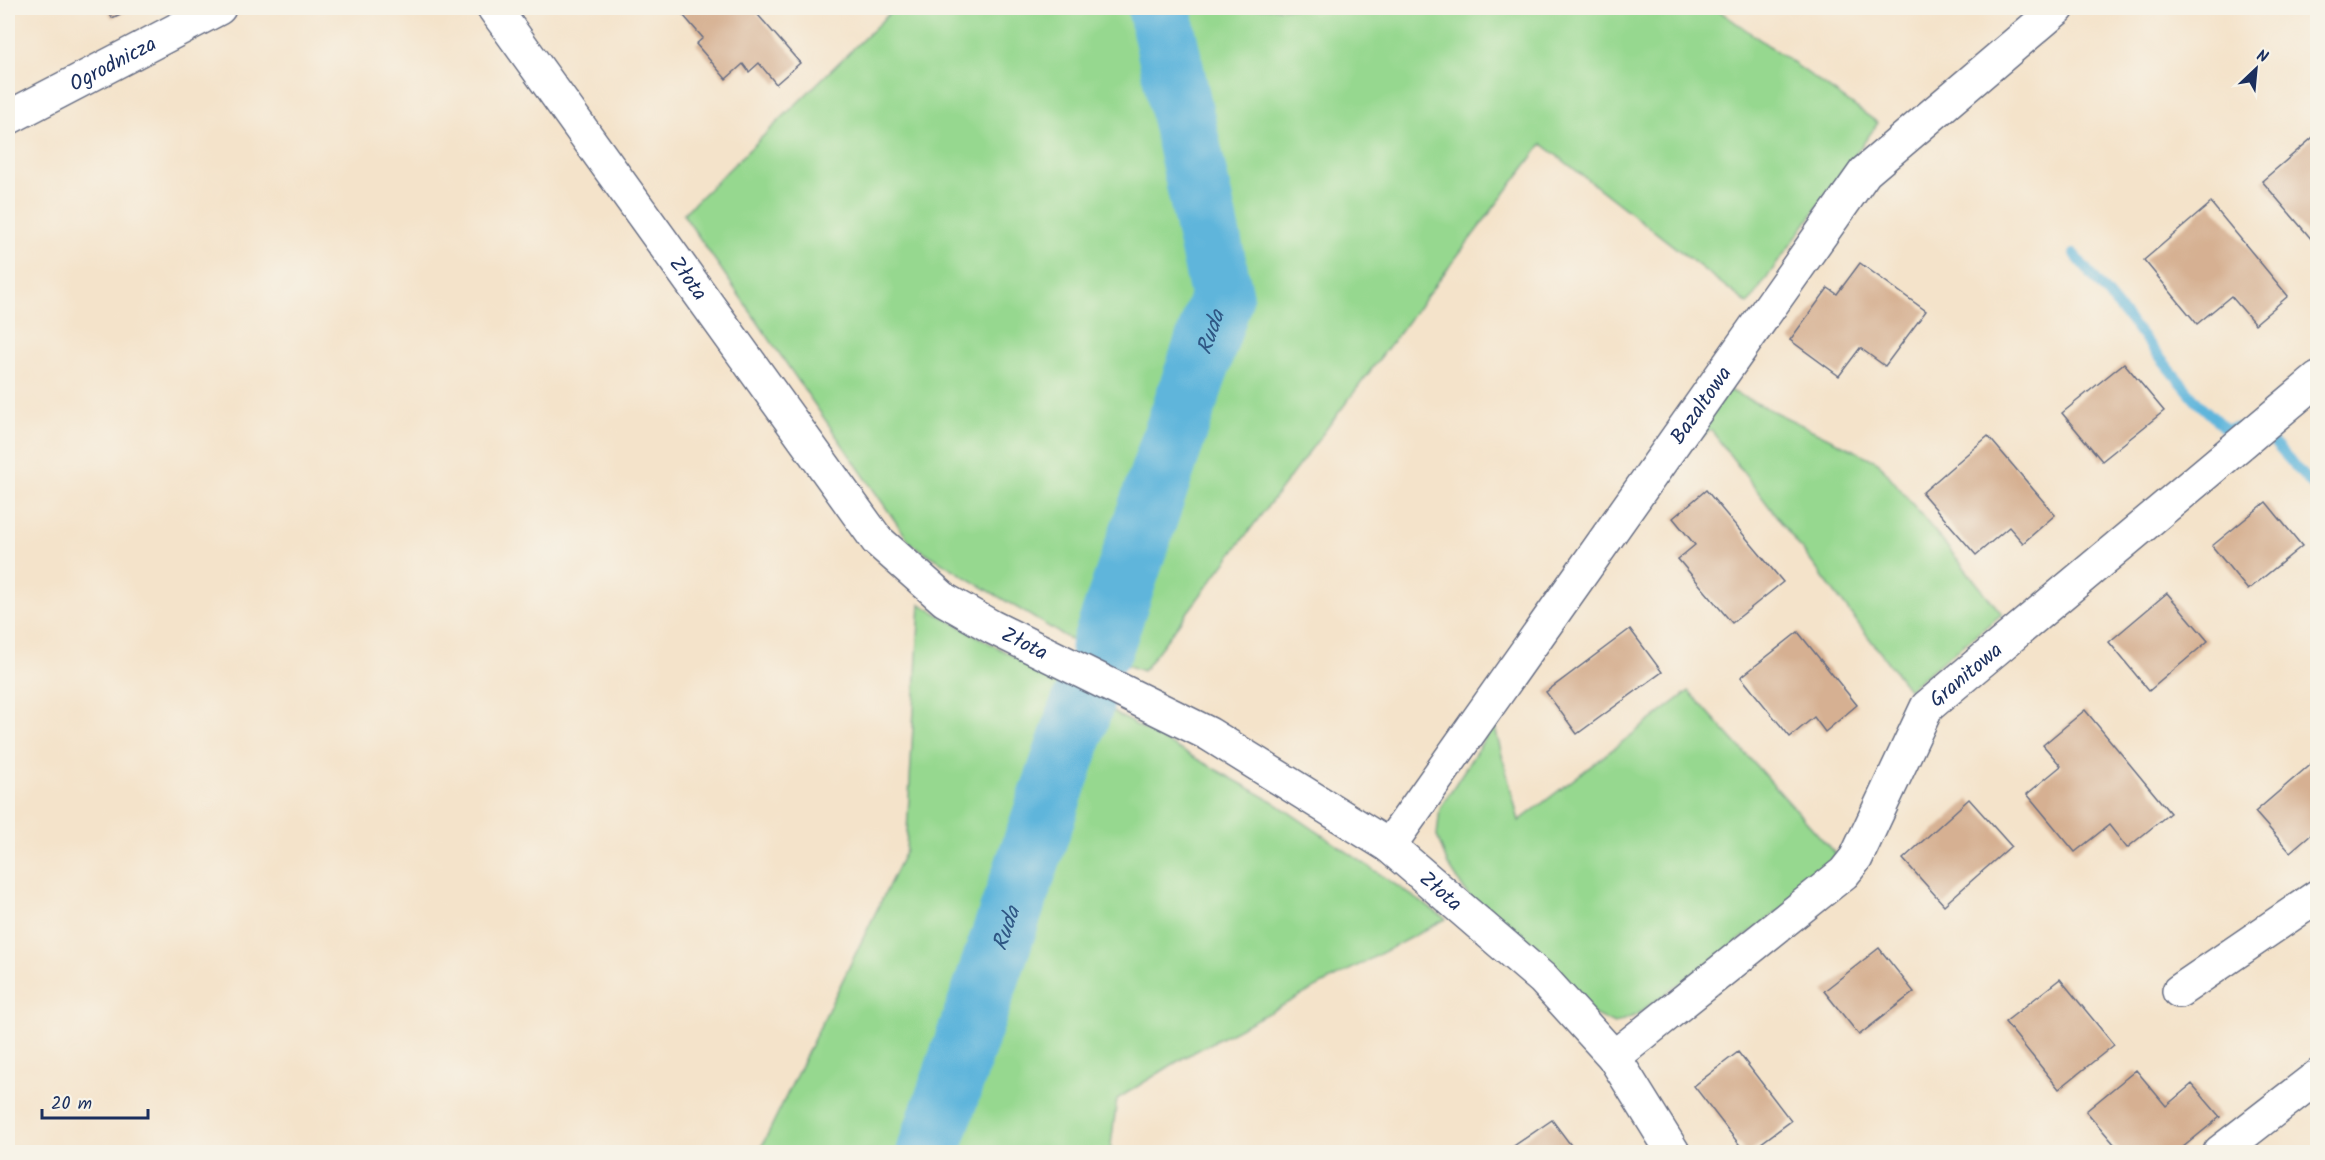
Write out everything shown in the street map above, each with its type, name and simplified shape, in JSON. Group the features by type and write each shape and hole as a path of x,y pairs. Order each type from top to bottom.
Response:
{"street":[{"name":"Ogrodnicza","path":"8,118 219,8"},
{"name":"Złota","path":"494,8 877,540 945,600 1002,632 1209,734 1389,846 1543,979 1614,1057 1673,1152"},
{"name":"Bazaltowa","path":"1389,846 1865,172 2058,8"},
{"name":"Granitowa","path":"1614,1057 1844,873 1856,858 1920,719 1936,698 2318,379"},
{"path":"2179,991 2318,896"},
{"path":"2220,1152 2318,1076"}],"green space":[{"path":"895,8 1715,8 1878,123 1748,304 1542,144 1143,671 1089,651 911,544 683,214"},
{"path":"1725,388 1878,462 2002,614 1908,689 1711,430 1686,449"},
{"path":"920,604 1272,801 1446,919 1183,1058 1117,1099 1110,1152 759,1152 906,850"},
{"path":"1689,691 1838,857 1796,899 1636,1015 1614,1024 1587,1011 1469,897 1448,865 1437,836 1440,808 1494,724 1519,821"}],"building":[{"path":"107,8 133,8 112,18"},
{"path":"677,8 752,8 800,63 776,84 759,63 749,72 743,64 726,79 696,44 703,38"},
{"path":"2318,133 2318,238 2313,241 2262,181"},
{"path":"2211,203 2288,296 2255,324 2231,296 2197,324 2144,260"},
{"path":"1860,263 1926,311 1885,366 1860,348 1839,376 1790,340 1828,288 1837,294"},
{"path":"2124,363 2164,411 2102,461 2062,413"},
{"path":"1988,436 2055,515 2023,543 2009,527 1976,555 1922,493"},
{"path":"1706,490 1783,582 1732,623 1678,559 1695,545 1673,518"},
{"path":"2266,502 2302,546 2248,590 2212,546"},
{"path":"2167,593 2208,641 2149,691 2109,642"},
{"path":"1630,629 1662,672 1577,734 1546,692"},
{"path":"1798,632 1857,705 1825,732 1814,717 1790,737 1741,677"},
{"path":"2085,710 2170,813 2127,848 2109,825 2075,852 2027,794 2061,766 2043,745"},
{"path":"2313,762 2318,767 2318,828 2290,852 2255,812"},
{"path":"1969,799 2011,846 1944,905 1903,859"},
{"path":"1879,948 1914,992 1859,1035 1824,991"},
{"path":"2060,979 2114,1045 2059,1089 2005,1022"},
{"path":"1738,1052 1791,1121 1749,1152 1745,1152 1694,1086"},
{"path":"2136,1070 2166,1106 2192,1084 2220,1117 2177,1152 2121,1152 2086,1111"},
{"path":"1552,1120 1576,1152 1505,1152"}],"waterway":[{"name":"Ruda","path":"1102,647 1222,296 1159,8"},
{"path":"2074,254 2198,403 2226,429 2236,427"},
{"path":"2275,444 2318,492"},
{"name":"Ruda","path":"928,1152 1083,702"}]}
